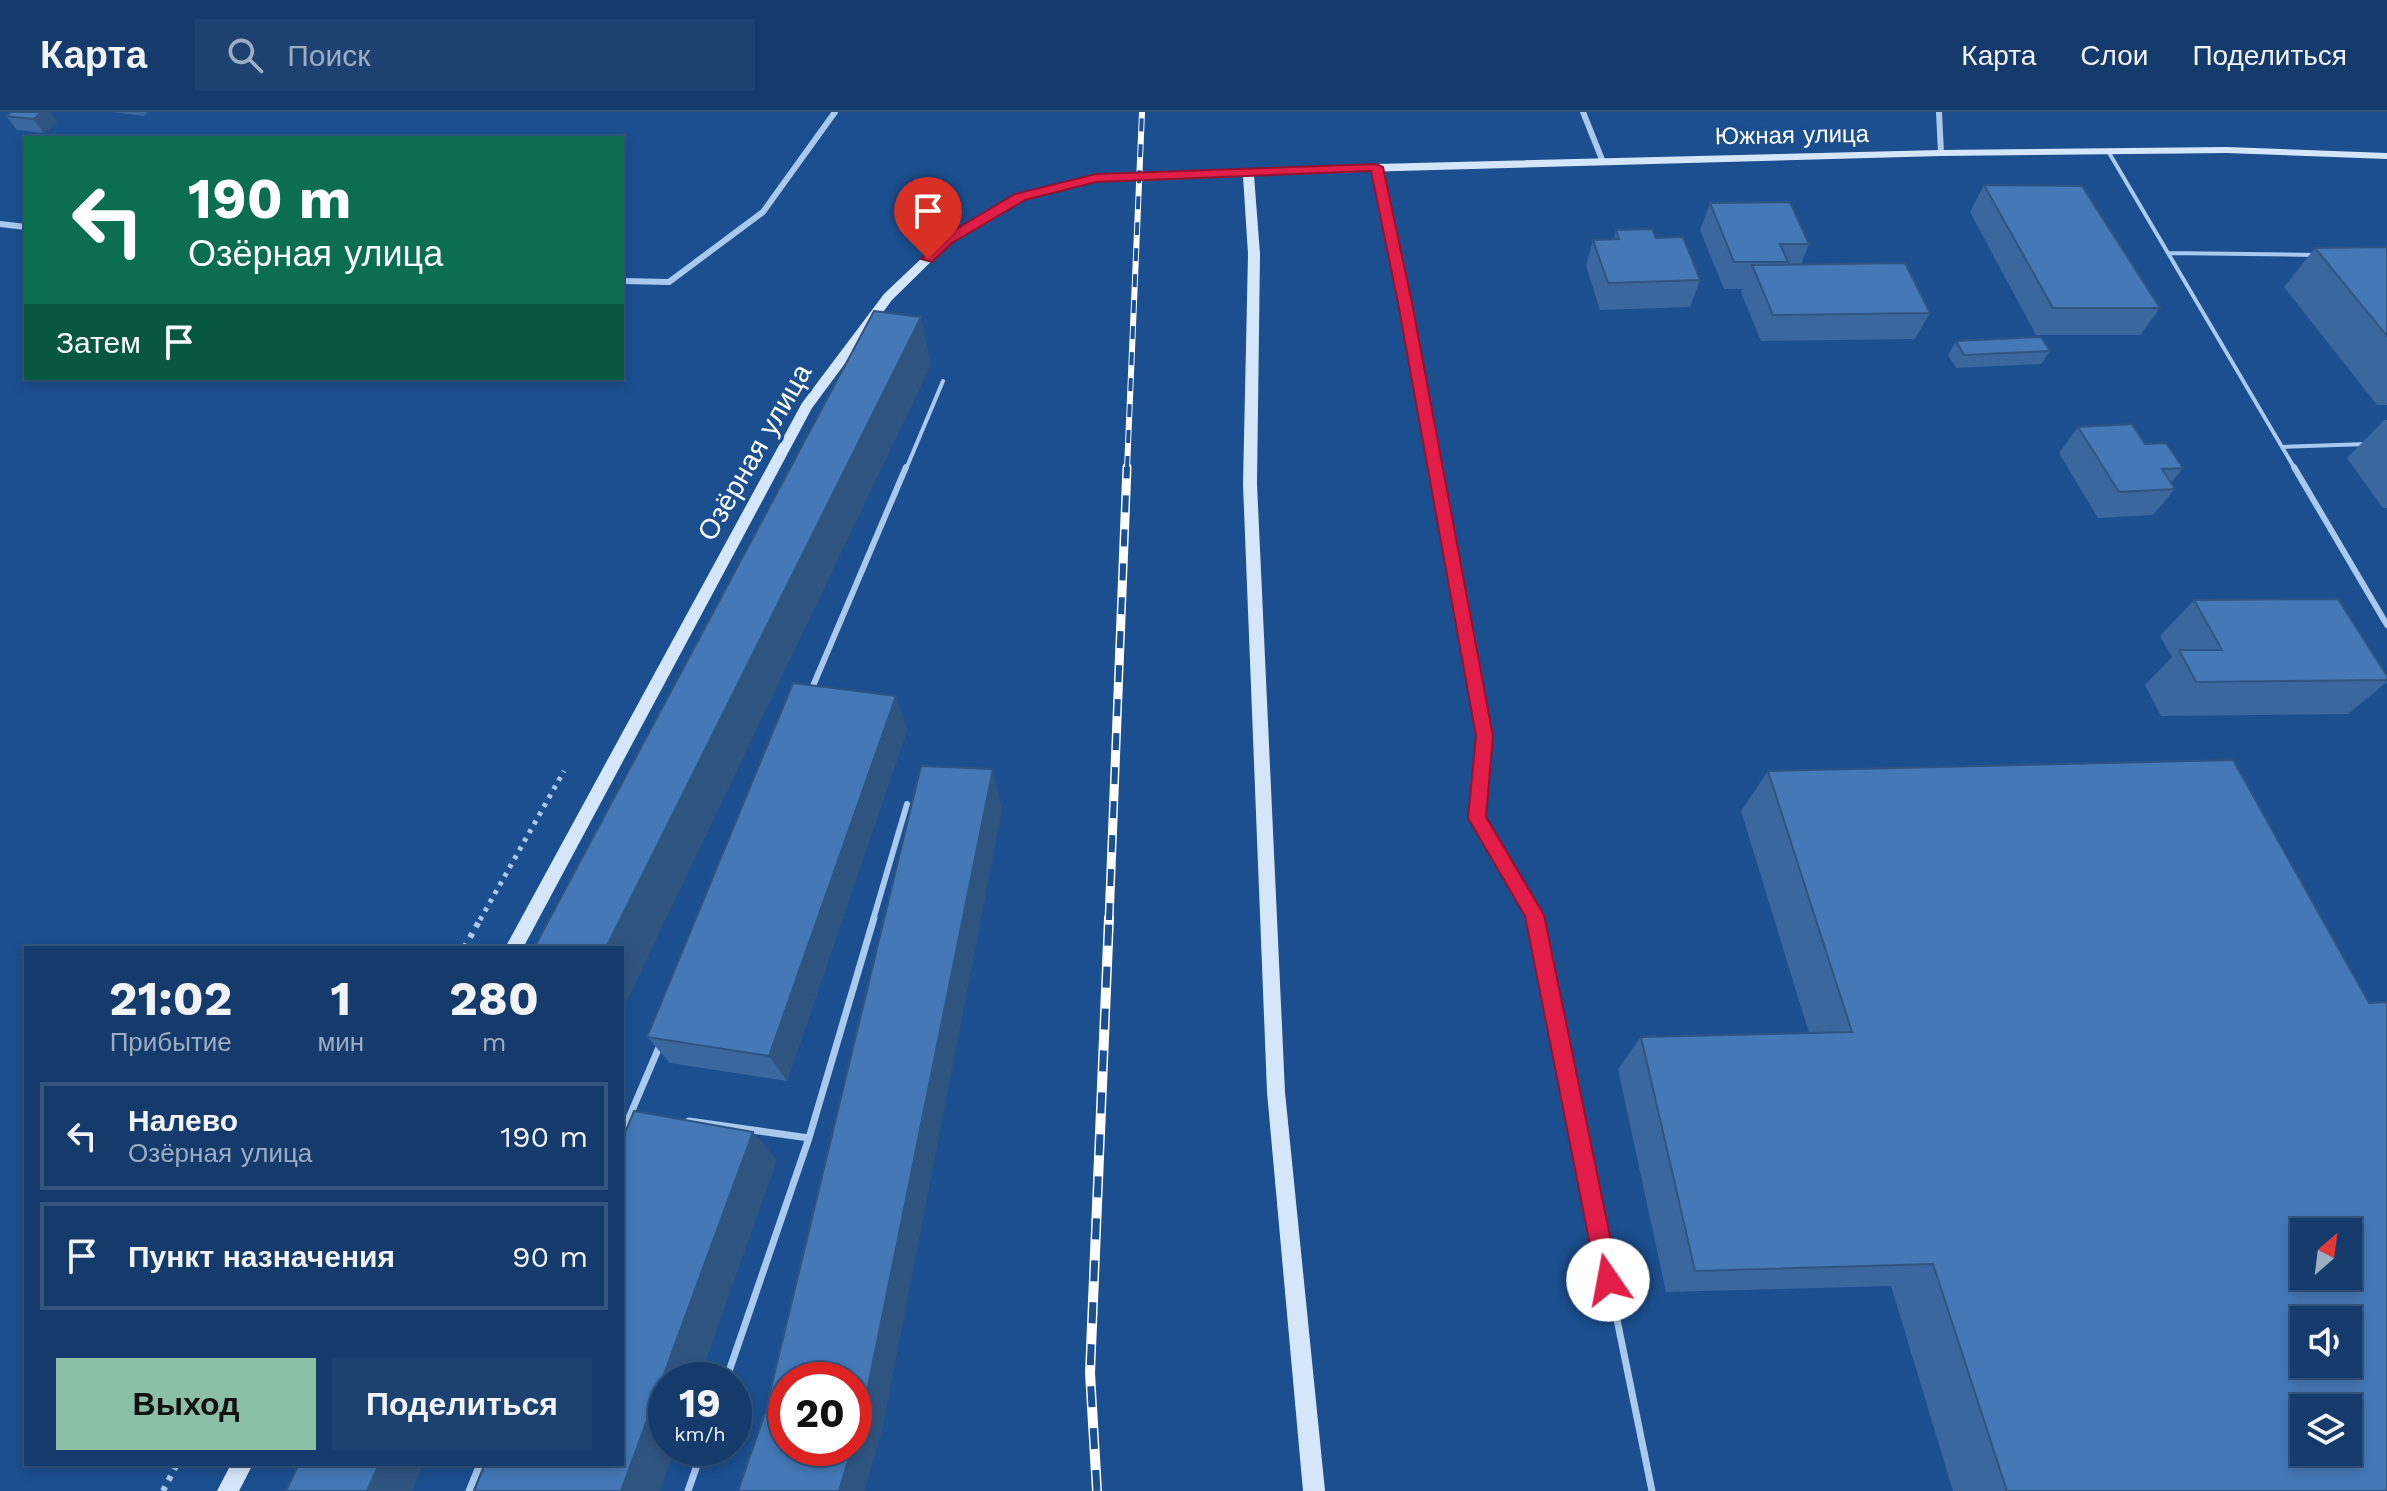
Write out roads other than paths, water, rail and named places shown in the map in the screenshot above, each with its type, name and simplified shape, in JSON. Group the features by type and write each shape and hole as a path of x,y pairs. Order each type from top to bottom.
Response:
{"street":[{"path":"624,281 669,282 763,212 835,112"},
{"path":"1583,112 1603,162"},
{"path":"1939,112 1941,153"},
{"name":"Южная улица","path":"1383,167 2108,151 2227,150 2387,156"},
{"name":"Озёрная улица","path":"515,946 807,406 888,297 947,240 1020,197 1096,178 1383,167"},
{"path":"1248,174 1254,254 1250,484 1276,1092 1314,1491"},
{"path":"0,224 24,227"},
{"path":"228,1491 241,1466"}],"lane":[{"path":"2108,151 2387,625"},
{"path":"1383,167 1485,736 1477,818 1534,915 1652,1491"},
{"path":"2168,253 2324,255"},
{"path":"806,703 943,381"},
{"path":"2282,447 2372,444"},
{"path":"732,1362 809,1138 907,804"},
{"path":"624,1129 663,1039"},
{"path":"624,1111 646,1114"},
{"path":"676,1119 809,1138"},
{"path":"469,1491 479,1466"},
{"path":"688,1491 697,1466"}],"railway":[{"path":"1127,469 1142,112"},
{"path":"1109,920 1127,467"},
{"path":"1097,1491 1090,1373 1109,918"}]}
